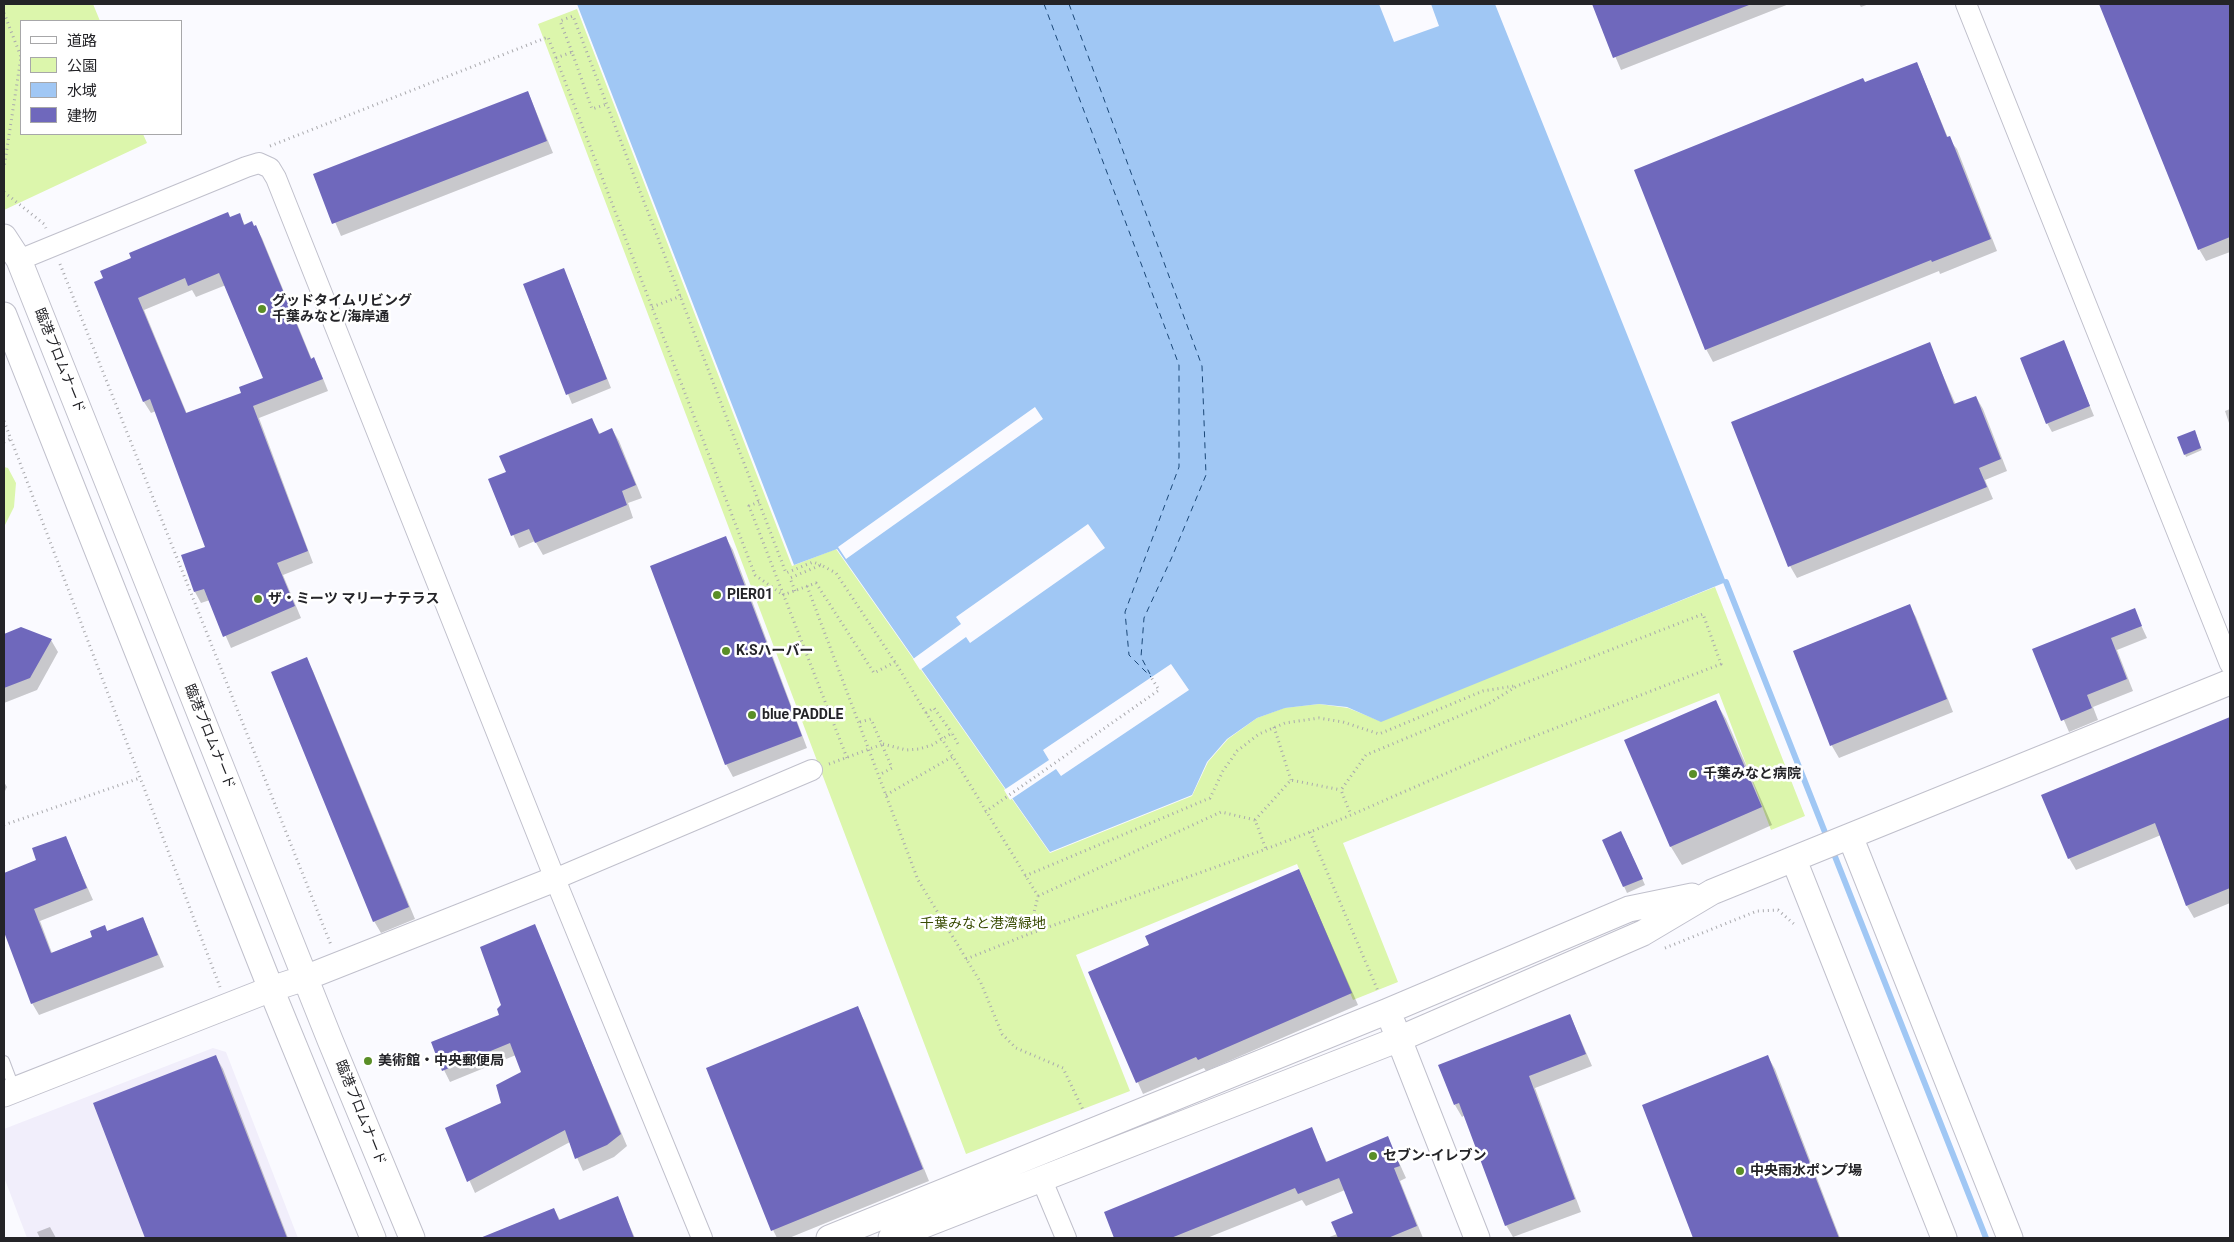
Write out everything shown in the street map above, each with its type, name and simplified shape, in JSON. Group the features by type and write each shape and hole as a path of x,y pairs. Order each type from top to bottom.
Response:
{"street":[{"path":"1966,4 2230,664"},
{"path":"19,260 246,167 259,163 270,168 276,178 555,879 702,1238"},
{"name":"臨港プロムナード","path":"4,237 19,260 305,978 412,1238"},
{"path":"4,315 271,989 373,1238"},
{"path":"891,1238 1398,1039 1643,933 1712,892 2230,682"},
{"path":"9,1092 555,879 812,770"},
{"path":"1846,838 2010,1238"},
{"path":"1794,860 1944,1238"},
{"path":"829,1238 1384,1003 1629,909 1712,892"},
{"path":"1384,1003 1477,1238"},
{"path":"1041,1178 1066,1238"}],"lane":[{"path":"4,1061 9,1092"}],"path":[{"path":"4,13 20,53"},
{"path":"607,104 592,109 560,21 573,16 607,104 681,296 786,573 813,562 836,573 895,662 1038,896 1029,934"},
{"path":"266,148 548,37 756,575 783,595"},
{"path":"556,58 572,52"},
{"path":"4,168 20,63"},
{"path":"4,192 44,224 339,964"},
{"path":"652,307 681,296"},
{"path":"4,420 228,1006"},
{"path":"4,442 11,439"},
{"path":"759,502 749,506 847,758 883,744 906,750 919,749 932,745 952,733"},
{"path":"795,591 790,578 821,565"},
{"path":"783,595 816,583 874,673 895,662"},
{"path":"807,586 860,722 918,880 981,983 1002,1034 1016,1048 1063,1068 1086,1117"},
{"path":"966,959 1029,934 1310,832 1504,748 1721,664 1703,614 1516,686 1488,704 1366,755 1341,790"},
{"path":"985,812 1159,690 1151,677"},
{"path":"1025,876 1210,798 1223,771 1237,751 1259,734 1274,727 1285,723 1319,718 1343,722 1379,734 1483,691 1516,686"},
{"path":"926,713 934,708 958,744"},
{"path":"860,722 871,719 892,768 879,775"},
{"path":"1274,727 1291,780"},
{"path":"886,795 952,757"},
{"path":"4,825 140,778"},
{"path":"1291,780 1341,790"},
{"path":"1255,820 1291,780"},
{"path":"1341,790 1350,815"},
{"path":"1038,896 1221,812 1255,820"},
{"path":"1255,820 1266,849"},
{"path":"1310,832 1384,1003"},
{"path":"1657,951 1757,911 1778,910 1799,929"}],"shaded area":[{"path":"213,1048 226,1052 298,1238 27,1238 4,1177 4,1129"}],"green space":[{"path":"4,4 93,4 100,20 20,20 20,135 143,135 147,143 4,210"},
{"name":"千葉みなと港湾緑地","path":"577,9 792,566 836,549 1050,853 1192,796 1208,762 1228,739 1257,718 1284,708 1319,704 1348,708 1380,721 1715,587 1805,816 1771,830 1719,693 1343,843 1398,982 1353,1000 1297,864 1076,955 1130,1091 966,1154 538,24"},
{"path":"4,467 8,468 16,483 14,507 4,527"}],"water":[{"path":"577,4 1379,4 1394,42 1439,26 1431,4 1495,4 1726,582 1381,722 1347,707 1319,704 1285,708 1257,718 1227,739 1207,762 1192,795 1050,852 837,549 794,565"}],"pier":[{"path":"1035,407 1043,419 846,559 838,547"},
{"path":"1088,524 1105,548 970,643 966,637 920,670 913,659 961,624 956,617"},
{"path":"1171,664 1189,690 1061,776 1056,769 1010,800 1004,790 1049,760 1043,750"}],"building":[{"path":"1592,4 1749,4 1749,5 1613,58"},
{"path":"2099,4 2230,4 2230,237 2198,250"},
{"path":"1917,62 1947,137 1950,136 1991,239 1932,262 1931,260 1705,350 1634,170 1863,78 1865,82"},
{"path":"528,91 547,141 332,224 313,174"},
{"path":"228,212 230,217 240,213 244,225 252,221 254,226 256,225 311,359 314,357 323,379 253,406 308,551 277,563 295,606 223,637 204,589 194,592 181,555 205,547 150,399 143,402 94,282 103,278 100,271 131,258 129,253","holes":["219,273 263,378 239,387 241,393 186,413 138,298 185,278 188,286"]},
{"path":"564,268 607,379 566,395 523,284"},
{"path":"2064,340 2090,406 2046,424 2020,358"},
{"path":"1930,342 1954,404 1976,396 2001,459 1979,468 1987,487 1788,567 1731,422"},
{"path":"592,418 599,434 612,428 636,485 622,491 627,505 535,543 529,529 511,536 488,479 506,472 499,456"},
{"path":"2195,430 2201,448 2184,455 2177,437"},
{"name":"K.Sハーバー","path":"726,536 802,736 725,765 650,566"},
{"path":"1910,604 1947,699 1830,746 1793,651"},
{"path":"2135,608 2142,626 2111,638 2127,679 2087,695 2092,708 2061,721 2032,649"},
{"path":"21,627 52,639 30,678 4,688 4,634"},
{"path":"307,657 409,907 373,922 271,672"},
{"name":"千葉みなと病院","path":"1716,700 1762,807 1670,847 1624,740"},
{"path":"2230,717 2230,888 2186,906 2155,823 2068,859 2041,795"},
{"path":"1621,831 1643,879 1623,887 1602,840"},
{"path":"66,836 87,888 34,909 51,953 92,937 90,931 105,925 107,931 143,917 158,955 31,1004 4,932 4,873 36,860 32,848"},
{"path":"1299,869 1352,993 1198,1060 1196,1057 1136,1083 1088,972 1149,945 1145,936"},
{"path":"535,924 621,1134 607,1145 575,1159 565,1130 467,1182 445,1128 501,1103 496,1085 521,1072 510,1043 442,1071 431,1042 499,1015 497,1009 501,1005 480,947"},
{"path":"858,1006 923,1169 771,1231 706,1068"},
{"path":"1570,1014 1586,1054 1529,1076 1575,1199 1505,1226 1459,1103 1454,1105 1438,1065"},
{"path":"216,1055 287,1238 145,1238 93,1103"},
{"name":"中央雨水ポンプ場","path":"1768,1055 1839,1238 1693,1238 1642,1105"},
{"path":"1312,1127 1326,1162 1388,1136 1400,1166 1394,1168 1417,1226 1388,1238 1338,1238 1331,1222 1353,1213 1339,1178 1298,1194 1295,1188 1171,1238 1114,1238 1104,1212"},
{"path":"618,1196 634,1238 480,1238 554,1208 559,1220"}],"waterway":[{"path":"1726,582 1828,840"},
{"path":"1832,849 1986,1238"}],"ferry route":[{"path":"1044,4 1179,365 1179,467 1125,612 1129,655 1151,677"},
{"path":"1069,4 1202,366 1206,475 1144,618 1141,657 1150,674"}],"place":[{"name":"グッドタイムリビング 千葉みなと/海岸通","path":"262,309"},
{"name":"PIER01","path":"717,595"},
{"name":"ザ・ミーツ マリーナテラス","path":"258,599"},
{"name":"K.Sハーバー","path":"726,651"},
{"name":"blue PADDLE","path":"752,715"},
{"name":"千葉みなと病院","path":"1693,774"},
{"name":"美術館・中央郵便局","path":"368,1061"},
{"name":"セブン-イレブン","path":"1373,1156"},
{"name":"中央雨水ポンプ場","path":"1740,1171"}]}
